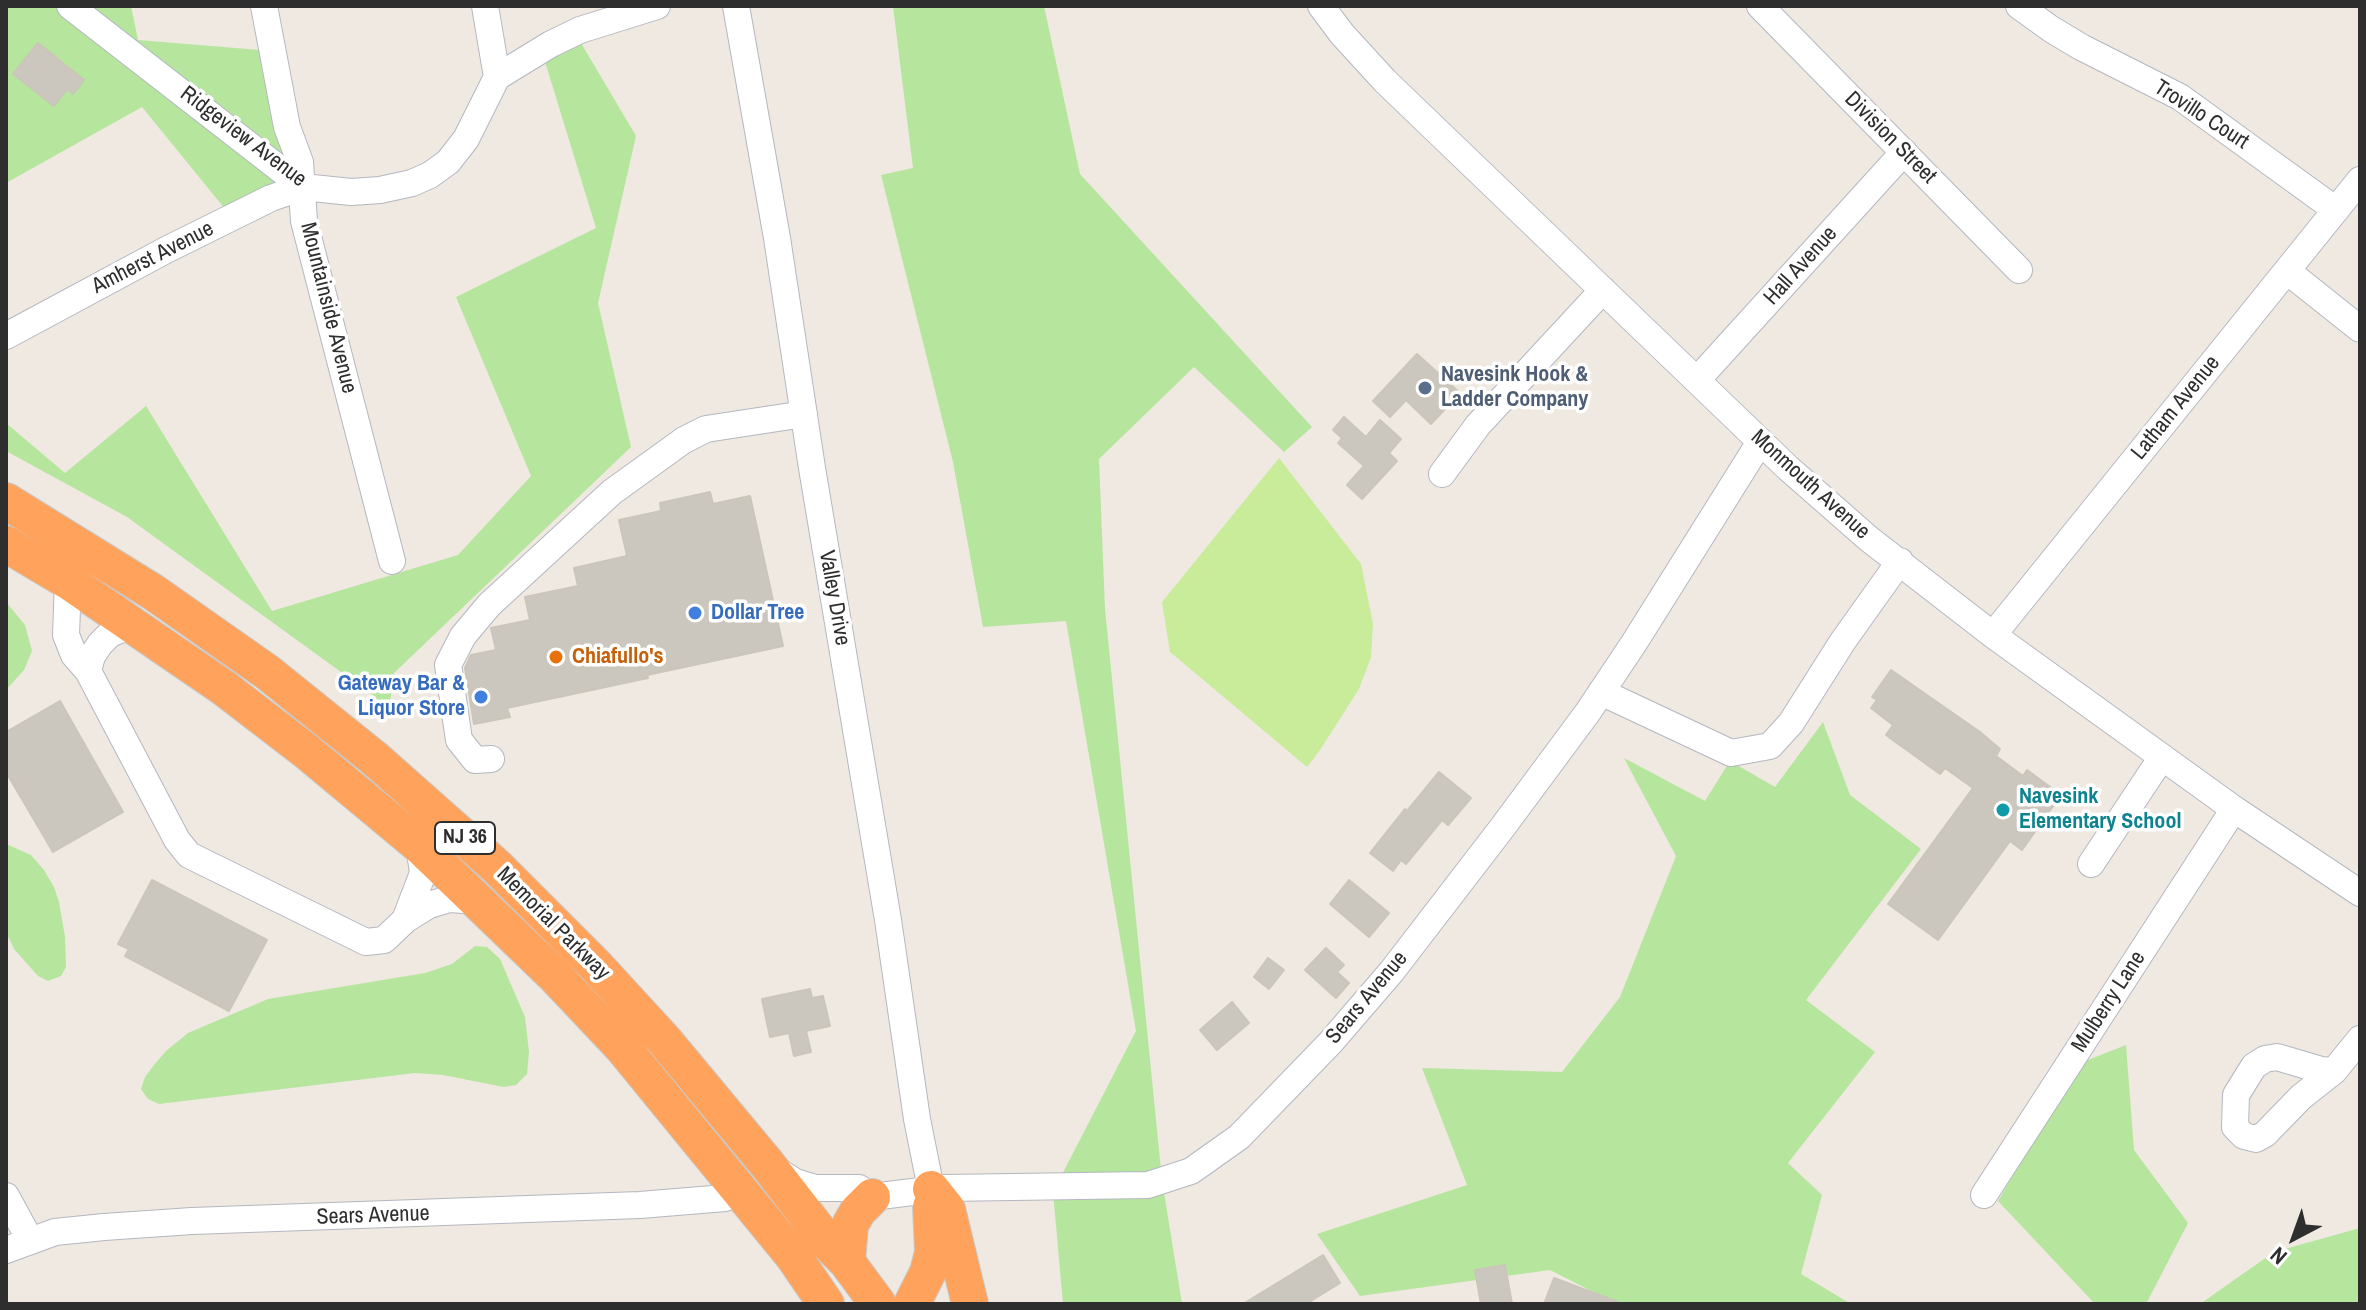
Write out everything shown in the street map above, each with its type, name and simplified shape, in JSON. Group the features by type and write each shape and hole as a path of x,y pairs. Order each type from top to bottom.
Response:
{"highway":[{"name":"Memorial Parkway","path":"6,501 153,592 267,672 342,731 497,867 596,966 664,1040 878,1304"},
{"name":"Memorial Parkway","path":"6,544 68,581 266,719 419,845 554,975 623,1048 794,1257 826,1304"},
{"path":"912,1304 928,1272 933,1252 931,1189"},
{"path":"931,1189 947,1209 970,1304"},
{"path":"847,1262 850,1225 872,1197"}],"street":[{"name":"Ridgeview Avenue","path":"70,6 303,187 351,192 380,190 412,183 430,175 448,162 466,139 497,77"},
{"name":"Mountainside Avenue","path":"264,6 287,127 300,162 304,221 392,561"},
{"path":"485,6 497,77 580,30 657,6"},
{"name":"Valley Drive","path":"736,6 777,238 888,920 917,1119 931,1189"},
{"name":"Monmouth Avenue","path":"1321,6 1385,81 1760,442 1869,539 1993,635 2234,809 2360,893"},
{"name":"Division Street","path":"1760,6 2019,270"},
{"name":"Trovillo Court","path":"2019,6 2081,47 2180,97 2336,210"},
{"name":"Hall Avenue","path":"1697,380 1904,152"},
{"name":"Latham Avenue","path":"1993,635 2360,180"},
{"name":"Amherst Avenue","path":"6,336 166,250 271,198 303,187"},
{"path":"2287,271 2360,329"},
{"path":"1442,474 1478,425 1603,290"},
{"path":"491,759 475,760 459,740 448,665 463,636 489,605 612,492 684,440 706,429 804,414"},
{"name":"Sears Avenue","path":"768,1165 795,1182 815,1188 859,1188 872,1197 931,1189 1148,1185 1191,1171 1239,1137 1330,1043 1392,971 1502,828 1601,692 1760,442"},
{"path":"1601,692 1731,753 1770,746 1791,723 1843,641 1900,561"},
{"path":"68,581 66,635 74,655 88,671 177,840 189,855 366,942 384,940 405,920 429,905 449,899 479,901"},
{"path":"88,671 92,656 100,644 110,634 133,625"},
{"path":"2091,864 2162,757"},
{"name":"Mulberry Lane","path":"1984,1195 2234,809"},
{"path":"405,920 423,873 419,845"},
{"path":"2334,1071 2360,1039"},
{"name":"Sears Avenue","path":"18,1245 55,1232 192,1221 430,1214 710,1200 725,1198 739,1188"},
{"path":"6,1196 18,1245"}],"green space":[{"path":"6,6 131,6 138,40 272,51 300,185 230,215 142,107 6,183"},
{"path":"893,6 1044,6 1080,174 1312,427 1284,452 1194,367 1099,459 1105,609 1162,1180 1182,1304 1063,1304 1053,1192 1136,1031 1066,621 983,627 953,462 881,175 913,168"},
{"path":"571,26 636,136 598,303 631,447 394,673 389,710 127,517 6,451 6,423 65,473 146,406 272,611 458,555 531,476 456,297 596,228 539,42"},
{"path":"1279,458 1361,564 1373,624 1371,657 1359,689 1307,767 1170,652 1162,602"},
{"path":"6,602 25,625 32,651 24,670 6,690"},
{"path":"1823,722 1850,795 1921,849 1806,1000 1875,1052 1788,1163 1822,1195 1801,1274 1851,1304 1617,1304 1550,1270 1360,1296 1317,1234 1467,1185 1422,1068 1562,1072 1620,997 1676,856 1624,758 1705,801 1730,761 1775,787"},
{"path":"6,844 31,855 44,870 59,902 66,967 61,976 48,981 38,976 14,949 6,932"},
{"path":"475,946 487,947 500,959 525,1017 529,1052 527,1074 516,1085 504,1087 415,1073 159,1104 148,1099 141,1089 154,1065 188,1033 268,999 425,973 452,964"},
{"path":"2126,1045 2134,1150 2188,1223 2146,1304 2095,1304 1998,1201 2078,1064"},
{"path":"2360,1228 2360,1304 2200,1304 2274,1252"}],"building":[{"path":"38,43 84,80 73,94 67,89 54,106 13,74"},
{"path":"1417,354 1460,393 1431,424 1406,400 1390,417 1373,401"},
{"path":"1344,417 1366,437 1380,420 1401,439 1389,453 1397,461 1362,499 1347,485 1364,466 1338,443 1342,438 1333,430"},
{"path":"710,492 713,504 750,496 783,646 507,708 510,717 474,724 465,668 471,655 496,650 491,628 530,620 525,597 578,586 574,568 627,556 619,520 661,511 660,503"},
{"name":"Navesink Elementary School","path":"1891,670 1980,732 2000,749 1996,756 2023,776 2027,770 2061,795 2022,850 2010,841 1938,940 1888,904 1973,788 1945,768 1940,774 1886,735 1893,725 1871,708 1877,700 1872,697"},
{"path":"60,701 123,812 53,852 6,772 6,732"},
{"path":"1439,772 1471,798 1448,825 1442,820 1406,864 1401,860 1393,871 1370,853"},
{"path":"152,880 267,940 229,1011 125,956 129,949 118,944"},
{"path":"1349,880 1389,913 1369,937 1330,904"},
{"path":"1326,948 1344,965 1337,972 1349,983 1336,998 1305,970"},
{"path":"1268,958 1284,970 1269,989 1254,977"},
{"path":"810,989 812,998 823,996 830,1026 806,1031 811,1052 794,1056 789,1033 770,1037 762,999"},
{"path":"1232,1002 1249,1023 1217,1050 1200,1030"},
{"path":"1323,1255 1340,1283 1306,1304 1243,1304"},
{"path":"1505,1265 1512,1304 1481,1304 1475,1270"},
{"path":"1554,1278 1618,1302 1544,1304"}],"place":[{"name":"Navesink Hook & Ladder Company","path":"1425,388"},
{"name":"Dollar Tree","path":"695,613"},
{"name":"Chiafullo's","path":"556,657"},
{"name":"Gateway Bar & Liquor Store","path":"481,697"},
{"name":"Navesink Elementary School","path":"2003,810"}]}
